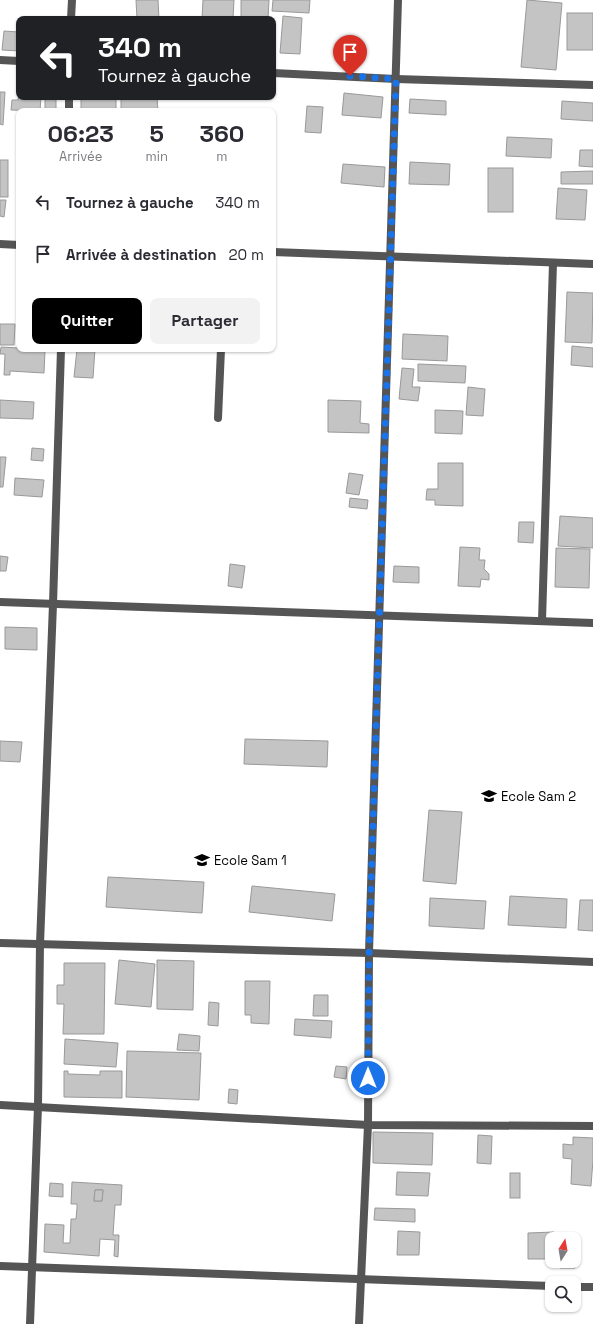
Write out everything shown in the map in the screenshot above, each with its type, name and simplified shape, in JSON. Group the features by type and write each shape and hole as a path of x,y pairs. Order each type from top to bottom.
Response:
{"street":[{"path":"71,16 72,0"},
{"path":"359,1324 368,1125 369,954 378,615 398,0"},
{"path":"0,60 16,61"},
{"path":"276,73 396,79 593,85"},
{"path":"0,244 16,245"},
{"path":"276,252 593,264"},
{"path":"542,621 554,263"},
{"path":"30,1324 38,1106 40,944 61,352"},
{"path":"218,418 221,352"},
{"path":"0,602 593,623"},
{"path":"0,943 593,962"},
{"path":"0,1105 368,1125 593,1126"},
{"path":"0,1266 545,1286"},
{"path":"581,1287 593,1287"}],"building":[{"path":"136,0 158,0 159,16 137,16"},
{"path":"203,0 234,0 233,16 202,16"},
{"path":"241,0 269,0 268,16 241,16"},
{"path":"273,0 310,0 309,13 272,11"},
{"path":"527,0 562,3 556,70 521,67"},
{"path":"567,13 593,13 593,50 567,50"},
{"path":"283,16 302,18 300,54 280,53"},
{"path":"4,31 16,32 16,51 2,50"},
{"path":"0,92 5,92 3,125 0,124"},
{"path":"344,93 383,97 381,118 342,115"},
{"path":"410,99 446,101 446,115 409,113"},
{"path":"12,100 41,100 40,108 16,108 16,110 11,110"},
{"path":"45,100 56,100 56,108 45,108"},
{"path":"81,100 116,100 116,108 81,108"},
{"path":"121,100 157,100 158,108 121,108"},
{"path":"562,101 593,103 593,121 561,119"},
{"path":"307,106 323,107 321,133 305,132"},
{"path":"507,137 552,139 551,158 506,156"},
{"path":"580,150 593,150 593,167 579,166"},
{"path":"0,160 8,160 8,197 0,197"},
{"path":"410,162 450,164 449,185 409,184"},
{"path":"343,164 385,167 384,187 341,183"},
{"path":"488,168 513,168 513,212 488,212"},
{"path":"593,171 593,184 561,184 561,172"},
{"path":"558,188 587,190 585,220 556,219"},
{"path":"0,200 6,200 4,217 0,216"},
{"path":"567,292 593,293 592,343 565,342"},
{"path":"0,324 15,324 14,345 0,345"},
{"path":"403,334 448,336 447,361 402,359"},
{"path":"572,346 593,348 593,367 571,365"},
{"path":"1,347 16,348 16,352 45,352 44,373 10,371 10,375 4,375 5,354 0,354"},
{"path":"77,352 95,352 93,378 74,377"},
{"path":"418,364 466,366 465,383 418,381"},
{"path":"402,368 414,369 412,387 420,387 418,401 399,399"},
{"path":"468,387 485,389 483,416 466,415"},
{"path":"0,400 34,402 33,419 0,418"},
{"path":"328,400 361,401 360,423 369,424 369,433 328,432"},
{"path":"435,410 463,411 462,434 435,433"},
{"path":"32,448 44,449 43,461 31,460"},
{"path":"0,457 6,457 3,487 0,487"},
{"path":"438,463 463,463 463,506 435,505 435,500 426,500 427,489 438,489"},
{"path":"349,473 363,475 359,495 346,493"},
{"path":"15,478 44,480 42,497 14,495"},
{"path":"350,498 368,500 367,509 349,507"},
{"path":"560,516 593,518 593,548 558,546"},
{"path":"519,522 534,522 533,543 518,542"},
{"path":"460,547 480,548 479,560 485,560 484,569 489,574 489,580 481,579 480,587 458,586"},
{"path":"556,548 590,549 589,588 555,587"},
{"path":"0,556 8,557 6,571 0,571"},
{"path":"230,564 245,566 242,588 228,586"},
{"path":"394,566 419,567 419,583 393,582"},
{"path":"5,627 37,628 37,650 5,649"},
{"path":"245,739 328,741 327,767 244,764"},
{"path":"0,741 22,742 20,762 0,761"},
{"path":"429,810 462,812 456,884 423,881"},
{"path":"108,877 204,882 202,913 106,907"},
{"path":"252,886 335,894 332,921 249,912"},
{"path":"510,896 567,899 566,928 508,925"},
{"path":"430,898 486,901 484,929 429,926"},
{"path":"580,900 593,900 593,931 578,930"},
{"path":"119,960 155,964 151,1007 115,1004"},
{"path":"157,960 194,961 193,1010 157,1009"},
{"path":"64,963 105,963 104,1034 63,1034 64,1004 57,1004 57,985 64,985"},
{"path":"245,981 270,981 269,1024 251,1023 251,1015 245,1015"},
{"path":"314,995 328,995 328,1016 313,1016"},
{"path":"209,1002 219,1003 218,1026 208,1025"},
{"path":"295,1019 332,1021 331,1038 294,1035"},
{"path":"179,1034 200,1036 199,1051 177,1050"},
{"path":"65,1039 118,1043 116,1067 64,1064"},
{"path":"127,1051 201,1053 199,1100 126,1097"},
{"path":"336,1066 347,1067 346,1079 334,1077"},
{"path":"64,1071 68,1071 68,1074 100,1075 100,1071 122,1071 122,1098 64,1097"},
{"path":"229,1089 238,1090 237,1104 228,1103"},
{"path":"373,1132 433,1133 432,1165 373,1163"},
{"path":"478,1135 492,1136 491,1164 477,1163"},
{"path":"573,1137 593,1138 591,1186 571,1184 572,1159 563,1158 563,1144 573,1145"},
{"path":"397,1172 430,1173 428,1196 396,1195"},
{"path":"510,1173 520,1173 520,1198 510,1198"},
{"path":"72,1182 122,1185 121,1205 115,1205 113,1235 119,1235 118,1257 114,1256 115,1240 100,1239 99,1256 44,1252 45,1224 64,1225 63,1243 70,1243 71,1219 76,1219 77,1208 77,1204 71,1204","holes":["95,1190 103,1190 102,1201 94,1201"]},
{"path":"50,1183 63,1184 63,1197 49,1196"},
{"path":"95,1190 103,1190 102,1201 94,1201"},
{"path":"375,1208 415,1209 415,1222 374,1220"},
{"path":"398,1231 420,1232 419,1255 397,1255"},
{"path":"545,1232 545,1259 528,1259 528,1233"}],"place":[{"name":"Ecole Sam 2","path":"489,796"},
{"name":"Ecole Sam 1","path":"202,860"}],"route":[{"path":"350,76 396,79 369,954 368,1078"}]}
